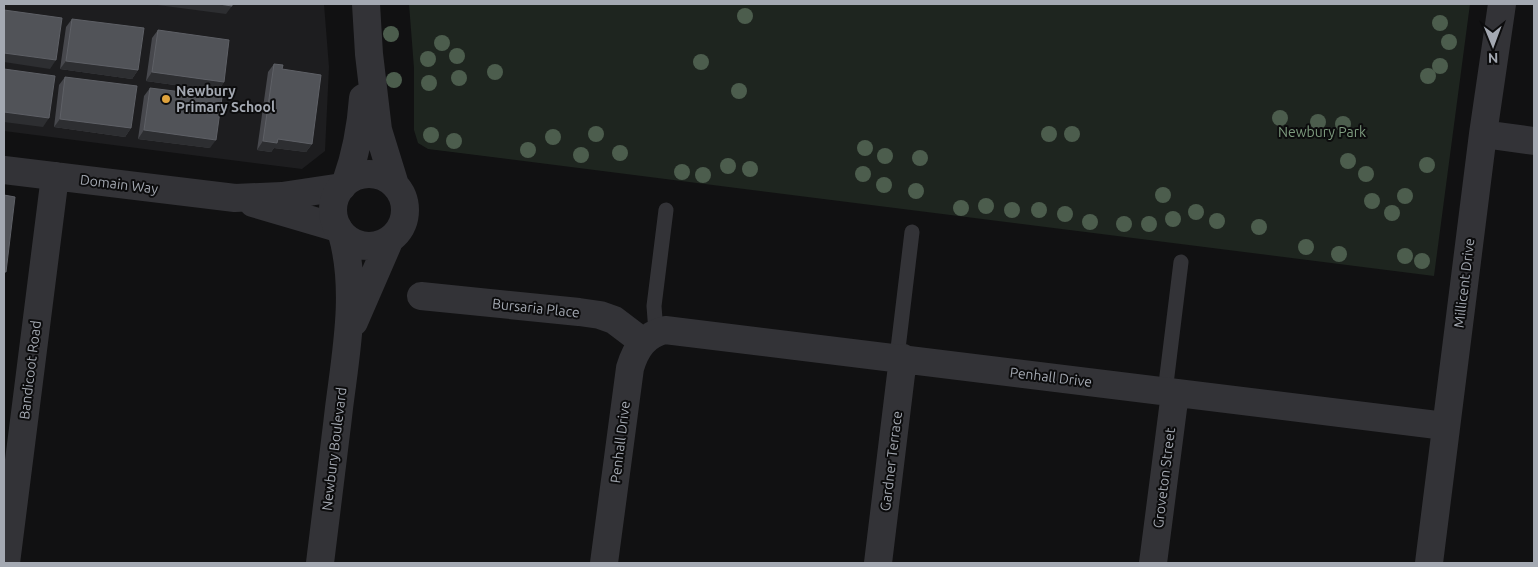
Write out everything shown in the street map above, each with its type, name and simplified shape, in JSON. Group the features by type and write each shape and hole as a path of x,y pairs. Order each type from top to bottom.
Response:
{"street":[{"path":"366,4 369,54 378,130 395,185 404,201 405,213 402,224 390,239 377,245 369,246 355,243 340,231 333,214 334,200 344,185 354,160 362,124 369,54"},
{"name":"Millicent Drive","path":"1429,563 1483,134 1502,4"},
{"path":"1483,134 1534,141"},
{"name":"Domain Way","path":"4,170 235,198 282,196 344,185"},
{"path":"344,185 360,176 375,175 395,185"},
{"name":"Bandicoot Road","path":"6,563 54,176"},
{"name":"Domain Way","path":"235,198 340,231"},
{"name":"Newbury Boulevard","path":"320,563 349,335 346,248 340,231"},
{"name":"Newbury Boulevard","path":"349,335 390,239"},
{"name":"Bursaria Place","path":"421,296 579,312 614,320 650,337"},
{"name":"Penhall Drive","path":"604,563 628,377 634,353 650,337 665,330 1446,426"},
{"name":"Gardner Terrace","path":"878,563 900,358"},
{"name":"Groveton Street","path":"1153,563 1170,393"}],"lane":[{"path":"650,337 666,210"},
{"name":"Gardner Terrace","path":"900,358 912,232"},
{"name":"Groveton Street","path":"1170,393 1181,262"}],"shaded area":[{"name":"Newbury Primary School","path":"4,4 324,4 329,67 325,151 302,169 4,131"}],"green space":[{"name":"Newbury Park","path":"409,4 1470,4 1434,276 428,149 418,143 414,130 414,68"}],"building":[{"path":"4,10 62,18 56,60 4,53"},
{"path":"72,19 144,28 138,70 66,61"},
{"path":"158,30 229,40 224,82 152,72"},
{"path":"274,64 283,65 282,69 321,75 312,144 278,139 277,143 263,141"},
{"path":"4,69 55,76 49,118 4,112"},
{"path":"65,77 137,86 131,128 60,119"},
{"path":"150,88 222,97 216,140 144,130"},
{"path":"4,195 15,197 6,272 4,272"}],"place":[{"name":"Newbury Primary School","path":"166,99"}]}
